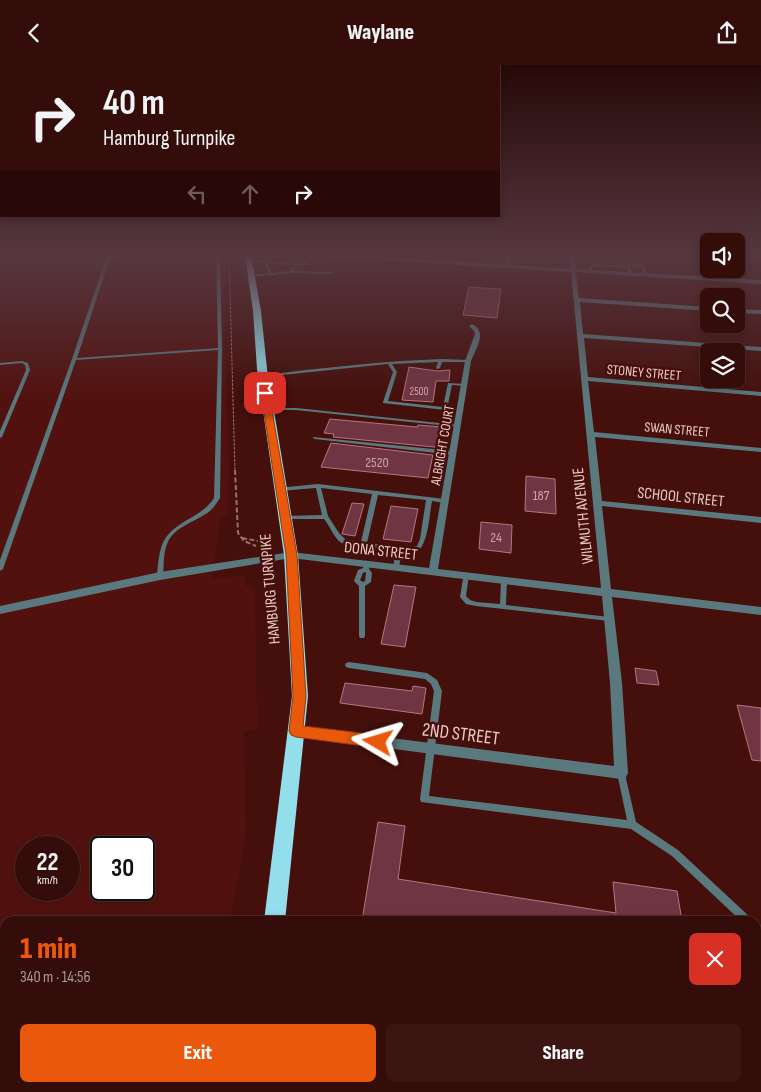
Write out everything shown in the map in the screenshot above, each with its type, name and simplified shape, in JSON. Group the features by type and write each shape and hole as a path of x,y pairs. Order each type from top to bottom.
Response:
{"highway":[{"name":"HAMBURG TURNPIKE","path":"256,303 263,376 291,555 300,696 276,916"}],"street":[{"name":"WILMUTH AVENUE","path":"577,303 616,683 621,773"},
{"path":"620,303 700,308"},
{"path":"745,311 761,312"},
{"name":"ALBRIGHT COURT","path":"433,571 468,361 478,334 477,330 472,326"},
{"path":"580,335 761,349"},
{"name":"STONEY STREET","path":"585,379 761,394"},
{"name":"SWAN STREET","path":"590,434 761,450"},
{"name":"SCHOOL STREET","path":"597,503 761,520"},
{"name":"DONA STREET","path":"0,610 160,576 291,555 367,566 433,571 761,611"},
{"name":"2ND STREET","path":"296,731 621,773"}],"lane":[{"path":"0,569 93,303"},
{"path":"160,576 166,539 178,527 214,505 217,498 219,303"},
{"path":"74,359 220,349"},
{"path":"438,368 440,361"},
{"path":"263,376 390,364 468,361"},
{"path":"0,364 22,362 27,364 28,370 0,437"},
{"path":"390,364 395,372 385,403 445,409 450,384 464,385"},
{"path":"268,409 296,409 458,426"},
{"path":"315,438 453,453"},
{"path":"280,489 318,486 445,501"},
{"path":"318,486 325,517 340,539 363,545 399,549 419,547 429,500"},
{"path":"363,545 375,494"},
{"path":"285,518 325,517"},
{"path":"396,567 399,549"},
{"path":"362,636 362,585 357,581 360,572 367,566"},
{"path":"466,575 463,597 468,602 609,619"},
{"path":"503,607 504,580"},
{"path":"348,665 426,676 434,682 438,691 424,799 632,825 675,853 743,916"},
{"path":"621,773 632,825"}],"path":[{"path":"230,303 237,534 256,546"},
{"path":"242,538 258,541"}],"shaded area":[{"path":"0,303 225,303 229,461 228,507 231,512 220,520 212,578 246,576 245,585 255,590 257,729 244,730 246,833 231,916 0,916"}],"building":[{"path":"466,303 499,303 497,318 463,315"},
{"path":"409,367 437,371 450,370 449,381 436,381 433,402 402,400"},
{"path":"330,419 417,427 418,425 442,427 438,447 434,447 333,437 334,434 324,433"},
{"path":"331,443 433,455 428,478 321,467"},
{"path":"526,476 555,479 556,514 525,511"},
{"path":"352,503 364,504 355,536 342,534"},
{"path":"391,506 418,509 411,542 383,539"},
{"path":"481,522 512,525 511,553 479,549"},
{"path":"394,585 416,587 405,647 381,644"},
{"path":"635,668 656,671 659,685 637,683"},
{"path":"345,683 412,691 413,686 426,688 422,714 340,703"},
{"path":"737,705 761,708 761,761 752,760"},
{"path":"378,822 405,826 398,879 616,913 613,882 677,891 681,916 363,916"}],"route":[{"path":"265,393 291,555 300,696 296,731 378,742"}]}
